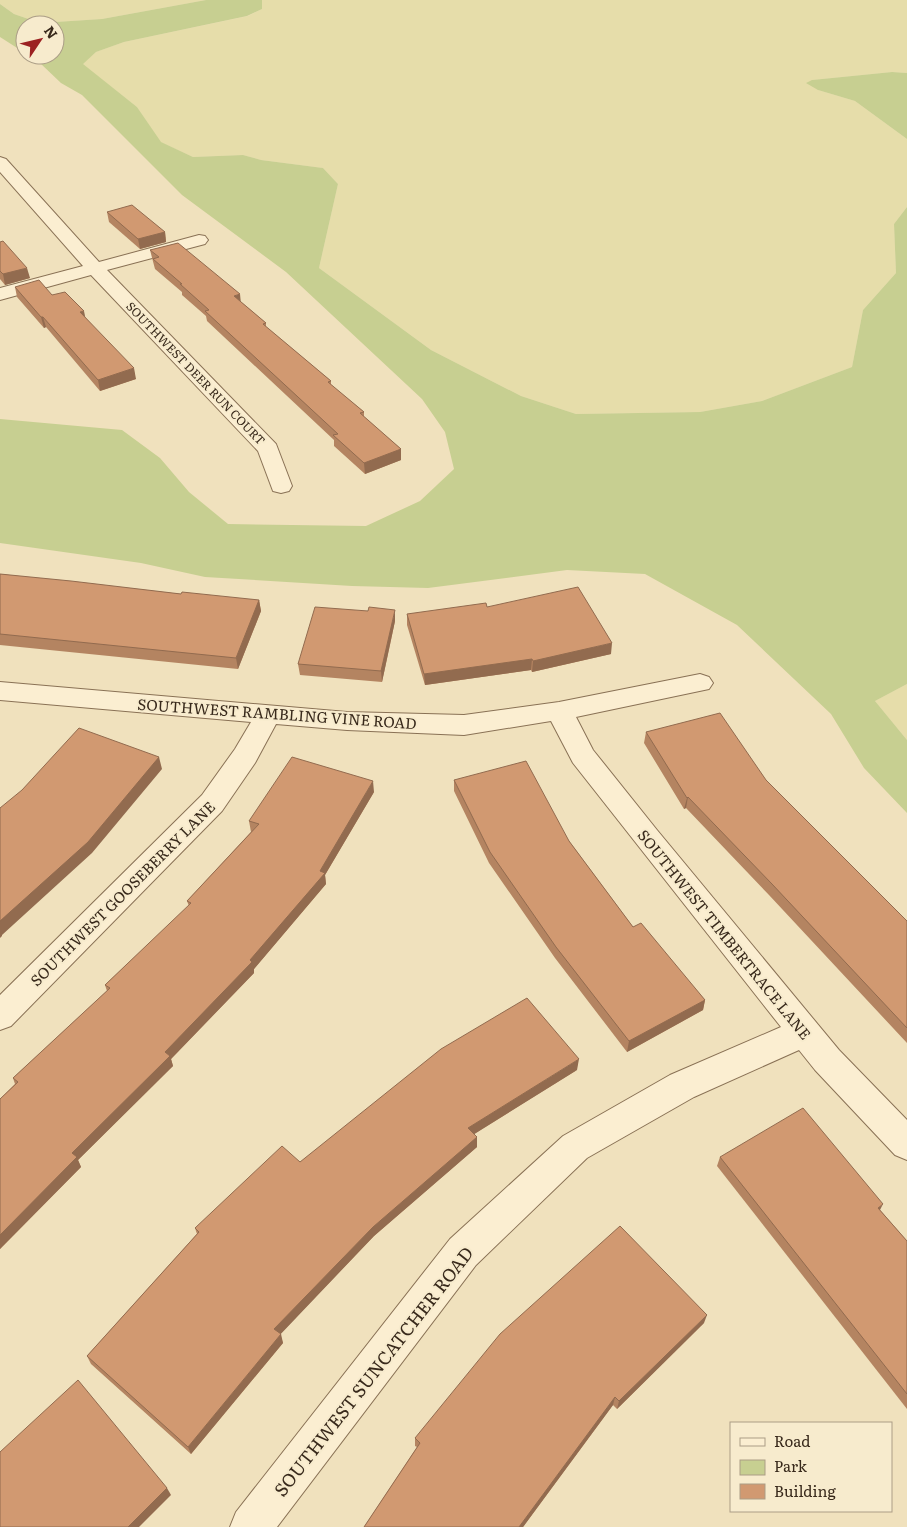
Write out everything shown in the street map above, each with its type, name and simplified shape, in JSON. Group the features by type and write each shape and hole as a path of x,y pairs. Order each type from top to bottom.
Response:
{"street":[{"name":"SOUTHWEST DEER RUN COURT","path":"0,162 96,268 268,449 281,486"},
{"path":"0,294 199,240"},
{"name":"SOUTHWEST RAMBLING VINE ROAD","path":"0,691 347,721 464,725 559,711 700,684"},
{"name":"SOUTHWEST TIMBERTRACE LANE","path":"559,711 583,756 804,1032 827,1060 907,1144"},
{"name":"SOUTHWEST GOOSEBERRY LANE","path":"0,1016 212,803 245,756 269,714"},
{"name":"SOUTHWEST SUNCATCHER ROAD","path":"251,1527 463,1252 575,1147 682,1086 804,1032"}],"shaded area":[{"path":"0,0 206,0 102,19 65,21 65,15 17,15 0,4"},
{"path":"262,0 907,0 907,73 892,72 812,80 818,90 855,101 907,139 907,207 894,224 896,273 863,310 852,367 762,401 700,412 576,414 521,396 431,350 319,268 338,184 323,168 261,160 243,155 193,157 160,142 137,107 82,64 96,52 124,42 248,16 262,9"},
{"path":"907,684 907,740 875,701"}],"green space":[{"path":"206,0 262,0 262,9 247,16 124,42 96,52 83,64 137,107 161,142 193,157 243,155 261,160 323,168 338,184 319,268 431,350 521,396 576,414 700,412 762,401 852,367 863,310 896,273 894,224 907,207 907,684 875,701 907,740 907,813 864,768 831,714 737,625 645,574 567,570 428,588 352,586 205,577 141,563 0,543 0,419 122,430 160,458 189,492 228,524 366,526 420,501 454,469 445,432 422,399 286,272 182,195 82,95 61,83 42,65 65,65 65,21 102,19"},
{"path":"0,4 17,15 15,15 15,47 0,37"},
{"path":"892,72 907,73 907,139 855,101 818,90 806,83 812,80"}],"building":[{"path":"132,205 165,232 138,239 107,212"},
{"path":"3,241 27,268 3,274 0,271 0,242"},
{"path":"178,243 240,294 234,296 266,323 263,324 331,381 328,382 364,412 360,413 401,449 364,463 333,435 338,434 205,311 209,310 153,259 159,257 150,250"},
{"path":"39,280 52,295 65,292 84,311 80,312 134,368 98,380 15,287"},
{"path":"0,574 181,594 182,592 259,600 236,658 0,634"},
{"path":"578,587 612,643 533,661 532,659 424,674 407,614 486,603 487,607"},
{"path":"315,607 368,611 369,607 395,610 381,671 298,664"},
{"path":"720,713 766,780 907,921 907,1028 772,884 687,798 646,732"},
{"path":"79,728 159,757 88,842 0,921 0,808 22,790"},
{"path":"292,757 373,781 320,871 325,873 250,960 252,962 165,1052 170,1056 72,1153 77,1157 0,1235 0,1099 18,1082 13,1078 110,988 105,985 191,903 187,901 259,824 249,821"},
{"path":"526,761 569,841 633,927 641,923 705,1000 629,1041 556,947 490,852 454,780"},
{"path":"527,998 579,1059 468,1128 477,1137 373,1227 274,1329 281,1334 188,1447 87,1356 199,1232 195,1228 282,1146 300,1162 441,1049"},
{"path":"803,1108 883,1204 878,1208 907,1241 907,1394 720,1157"},
{"path":"620,1226 707,1315 619,1401 615,1397 519,1527 364,1527 420,1443 415,1438 500,1334"},
{"path":"78,1380 167,1488 128,1527 0,1527 0,1452"}]}
